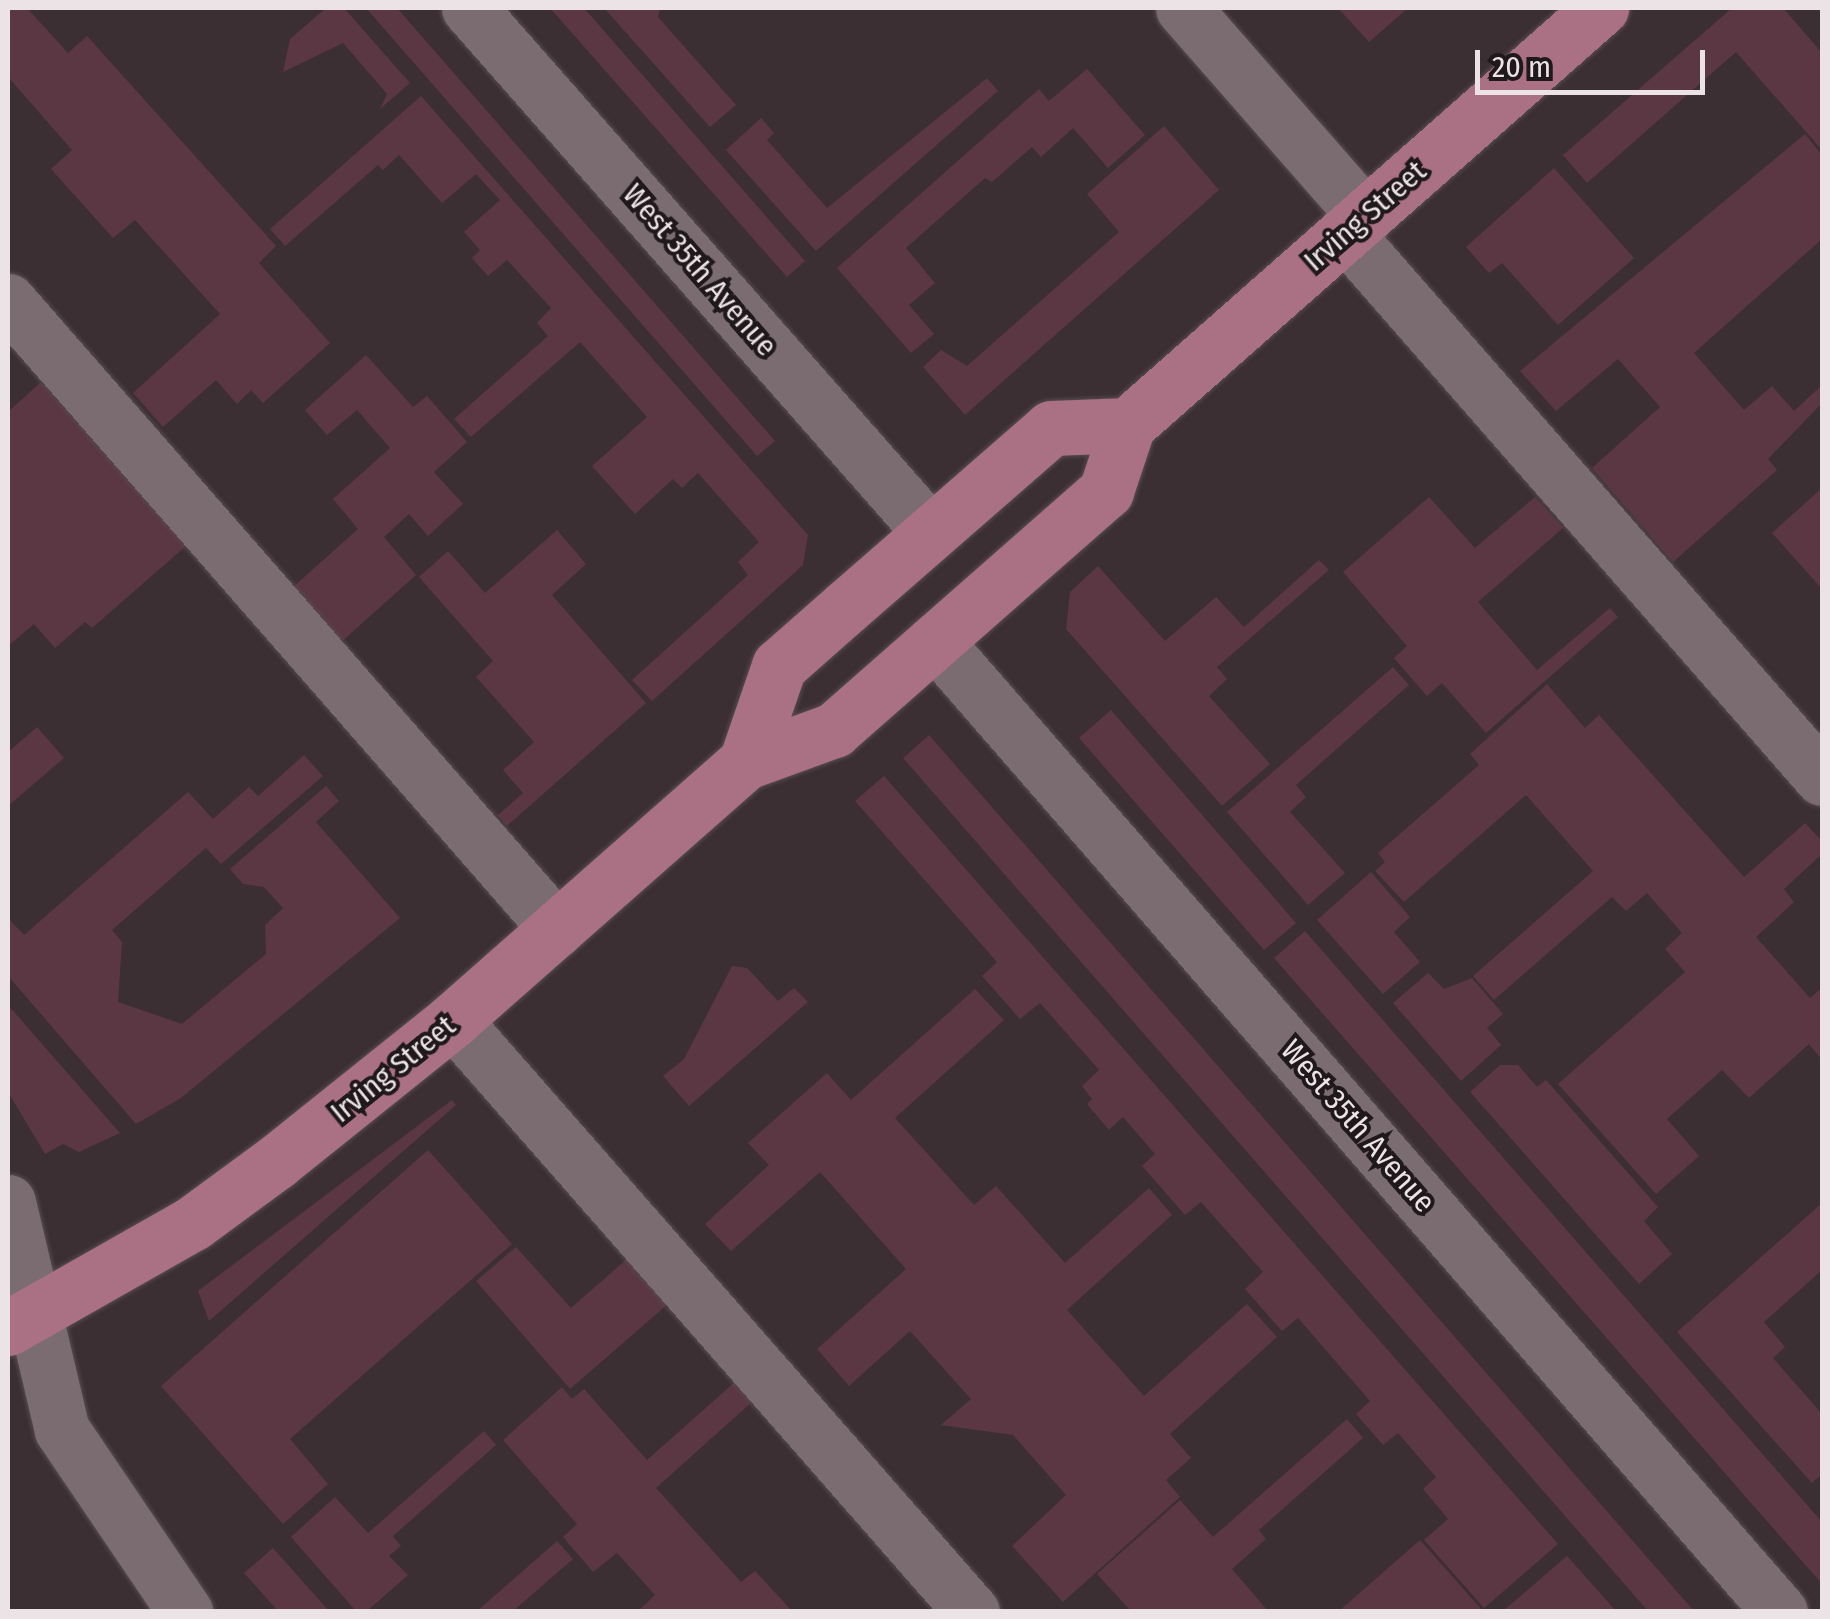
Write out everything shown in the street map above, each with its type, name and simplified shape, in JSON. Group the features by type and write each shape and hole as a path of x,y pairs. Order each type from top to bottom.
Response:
{"main road":[{"name":"Irving Street","path":"20,1321 193,1223 453,1020 746,762 834,730 1106,491 1128,425 1601,8"},
{"name":"Irving Street","path":"746,762 779,666 1051,428 1128,425"}],"street":[{"name":"West 35th Avenue","path":"469,8 932,533"},
{"path":"1183,8 1355,225 1822,778"},
{"path":"8,301 557,929"},
{"name":"West 35th Avenue","path":"935,641 1780,1612"},
{"path":"453,1020 972,1612"},
{"path":"8,1202 20,1321 62,1430 184,1612"}],"shaded area":[{"path":"8,8 27,8 68,53 87,36 276,246 259,263 330,343 263,403 251,390 237,404 216,380 163,427 133,393 220,314 135,220 113,238 51,169 72,150 8,77"},
{"path":"326,8 344,8 410,83 380,109 387,94 343,43 283,72 290,39"},
{"path":"366,8 397,8 775,441 757,456"},
{"path":"550,8 584,8 805,261 787,277"},
{"path":"604,8 660,8 658,17 736,105 710,127"},
{"path":"1338,8 1408,8 1369,42"},
{"path":"1732,8 1783,8 1822,53 1822,150 1736,52 1587,183 1563,155"},
{"path":"1087,69 1145,135 1108,168 1073,128 1041,157 1032,147 992,182 985,178 906,248 935,283 909,305 934,334 911,353 837,268 1039,89 1049,101"},
{"path":"987,78 998,91 816,251 726,150 761,118 774,133 767,140 827,208"},
{"path":"421,96 808,535 803,565 652,701 632,680 748,575 738,562 759,542 698,473 682,488 673,479 635,514 592,466 647,417 580,342 471,437 454,419 548,336 537,323 551,308 507,260 488,276 472,258 480,250 464,232 500,200 476,174 442,203 399,155 383,170 378,165 285,246 270,229"},
{"path":"1164,126 1219,190 965,415 923,367 941,350 967,366 1119,232 1087,194"},
{"path":"1805,134 1822,155 1822,239 1694,353 1744,410 1772,386 1794,411 1822,385 1822,403 1768,459 1777,470 1673,562 1592,468 1660,407 1618,359 1556,411 1520,371"},
{"path":"1554,168 1634,258 1558,325 1502,263 1489,273 1466,247"},
{"path":"366,355 413,407 427,396 467,442 434,472 463,504 428,536 409,514 384,537 416,575 340,643 292,588 358,529 333,499 390,448 357,410 327,435 305,410"},
{"path":"41,382 186,546 92,628 85,622 55,648 34,624 8,646 8,412"},
{"path":"1822,488 1822,589 1772,533"},
{"path":"1429,497 1475,548 1535,497 1563,528 1478,602 1537,670 1610,608 1618,617 1486,733 1442,683 1427,696 1394,658 1407,646 1343,572"},
{"path":"557,530 586,564 552,595 646,703 507,826 498,815 523,793 503,770 534,742 476,677 493,661 419,577 448,551 485,593"},
{"path":"1319,560 1329,570 1217,667 1227,679 1209,696 1270,764 1222,806 1066,629 1070,592 1098,566 1165,641 1216,597 1244,627"},
{"path":"1393,667 1409,685 1296,785 1306,797 1290,812 1345,873 1308,905 1227,812"},
{"path":"1547,684 1585,728 1599,715 1744,877 1805,823 1822,841 1822,854 1784,889 1794,902 1756,937 1810,998 1822,988 1822,1060 1809,1044 1749,1098 1722,1070 1667,1119 1699,1156 1656,1194 1558,1084 1685,972 1665,949 1682,933 1647,893 1626,911 1612,897 1494,1000 1473,976 1593,871 1526,795 1404,902 1375,871 1385,862 1378,853 1479,765 1470,754"},
{"path":"1111,710 1296,923 1264,950 1079,738"},
{"path":"37,727 64,758 8,806 8,752"},
{"path":"929,735 1694,1611 1648,1611 903,758"},
{"path":"304,755 323,776 221,864 206,848 112,930 122,942 118,1002 182,1024 266,954 265,925 283,908 264,887 243,884 230,869 326,786 339,801 316,822 400,918 181,1098 136,1124 8,976 8,918 24,935 188,792 213,819 249,787 258,796"},
{"path":"884,776 1558,1544 1484,1608 1424,1540 1448,1519 1423,1489 1436,1477 1398,1433 1383,1445 1356,1414 1370,1401 1298,1318 1282,1331 1245,1289 1263,1272 1201,1202 1185,1215 1142,1166 1155,1154 1123,1117 1109,1130 1087,1104 1092,1099 1082,1086 1099,1070 1040,1003 1020,1019 982,976 997,962 855,801"},
{"path":"1371,872 1410,917 1394,932 1420,962 1383,994 1317,920"},
{"path":"1305,931 1822,1522 1822,1584 1274,958"},
{"path":"732,966 747,968 778,1001 794,988 808,1002 689,1106 663,1076 684,1059"},
{"path":"1428,973 1444,989 1472,978 1503,1014 1487,1028 1501,1045 1461,1081 1393,1003"},
{"path":"975,989 1004,1020 895,1118 974,1205 996,1186 1065,1263 1149,1188 1172,1215 1067,1310 1144,1396 1247,1304 1277,1337 1170,1434 1191,1458 1166,1480 1180,1497 1063,1602 1012,1546 1066,1495 1013,1435 941,1425 971,1399 910,1331 849,1386 817,1349 906,1269 820,1172 731,1251 705,1224 769,1165 748,1143 827,1073 851,1100"},
{"path":"8,1005 120,1133 79,1152 63,1144 45,1154 8,1092"},
{"path":"1500,1065 1518,1065 1537,1087 1546,1080 1658,1207 1644,1221 1672,1254 1639,1284 1470,1092"},
{"path":"452,1100 456,1105 209,1321 198,1291"},
{"path":"428,1150 512,1244 290,1439 328,1484 283,1524 161,1386"},
{"path":"1822,1203 1822,1270 1764,1322 1785,1347 1773,1358 1822,1414 1822,1474 1812,1483 1677,1332"},
{"path":"516,1247 571,1308 628,1258 668,1304 570,1389 476,1281"},
{"path":"736,1381 753,1401 656,1488 741,1582 755,1571 792,1611 638,1611 655,1595 617,1553 593,1572 563,1537 577,1524 503,1440 562,1387 572,1399 584,1389 647,1460"},
{"path":"1347,1419 1363,1438 1259,1530 1266,1539 1232,1569 1268,1611 1131,1611 1097,1574 1180,1500 1213,1537"},
{"path":"484,1431 496,1445 393,1536 401,1546 389,1556 408,1575 367,1611 356,1611 291,1537 335,1497 368,1533"},
{"path":"1420,1540 1483,1611 1339,1611"},
{"path":"557,1541 573,1559 513,1611 477,1611"},
{"path":"273,1548 329,1611 278,1611 244,1573"},
{"path":"1567,1556 1616,1611 1503,1611"}]}
